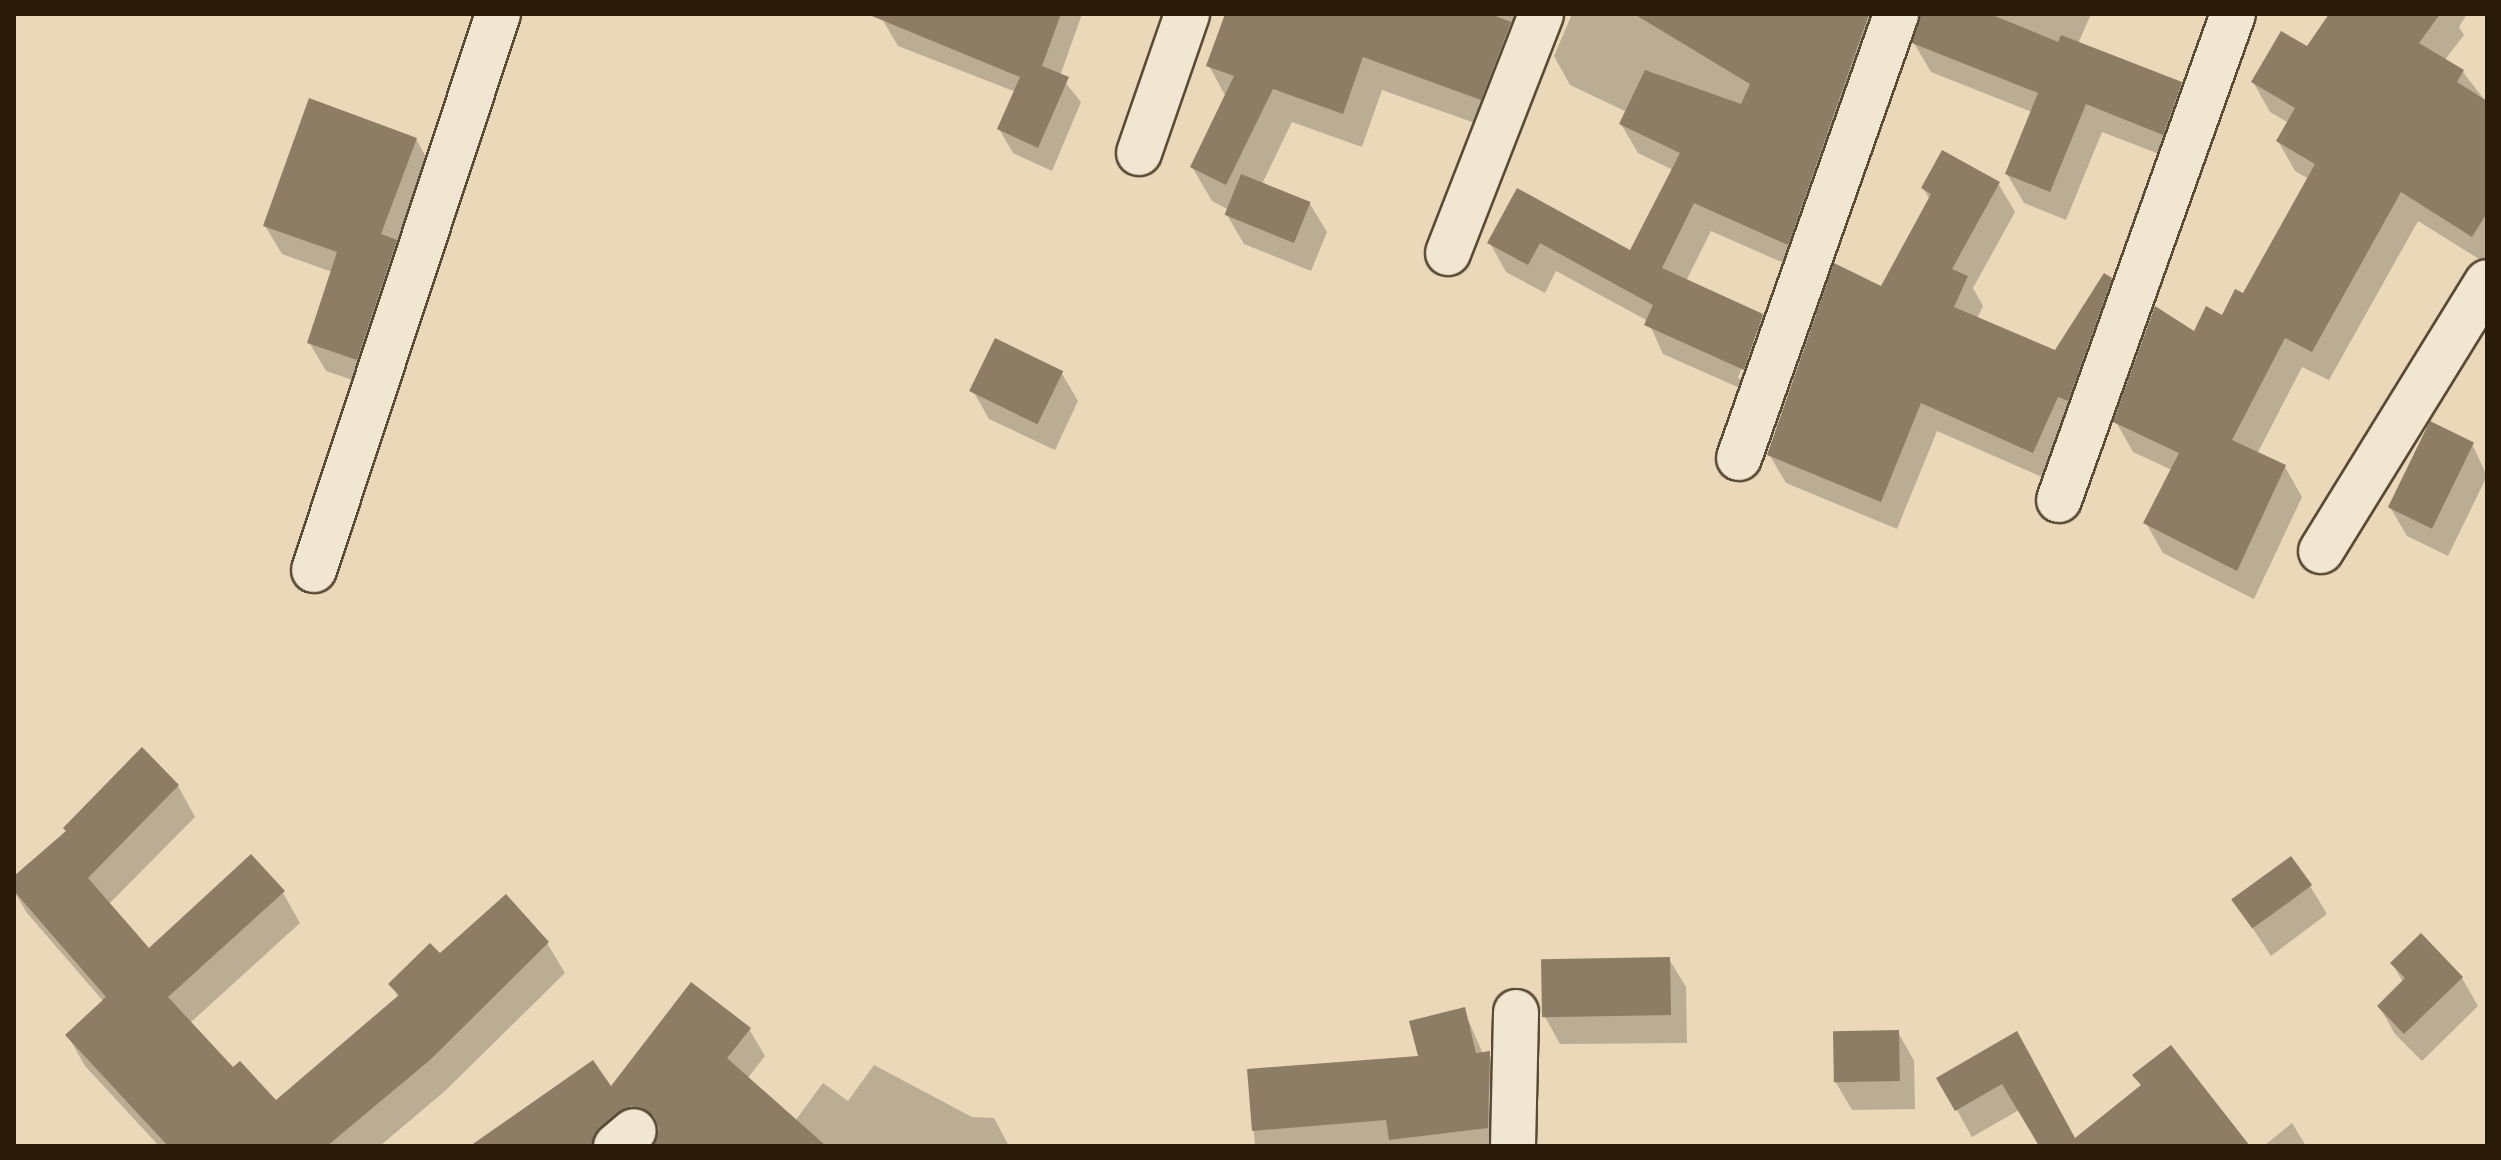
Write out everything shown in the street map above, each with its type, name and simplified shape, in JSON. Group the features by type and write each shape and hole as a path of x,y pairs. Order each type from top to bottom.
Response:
{"street":[{"path":"314,570 498,14"},
{"path":"1139,153 1187,14"},
{"path":"1448,253 1541,14"},
{"path":"1739,458 1896,14"},
{"path":"2059,500 2233,14"},
{"path":"2321,551 2487,282"},
{"path":"1513,1146 1516,1012"}],"building":[{"path":"867,14 1061,14 1042,66 1069,77 1038,148 997,129 1020,77"},
{"path":"1225,14 1490,14 1511,22 1481,100 1363,57 1343,114 1273,89 1226,185 1190,167 1234,76 1206,66"},
{"path":"1634,14 1869,14 1788,245 1694,203 1662,268 1763,314 1744,370 1644,325 1653,305 1540,243 1528,265 1487,243 1517,188 1630,250 1680,153 1619,124 1645,70 1741,104 1750,84"},
{"path":"1920,14 1990,14 2058,42 2061,35 2182,82 2163,135 2086,104 2050,192 2005,174 2038,93 1912,43"},
{"path":"2329,14 2440,14 2419,43 2464,70 2457,82 2487,101 2487,213 2472,237 2401,192 2312,352 2285,338 2232,440 2286,465 2237,571 2143,523 2179,453 2113,422 2155,306 2194,331 2206,306 2222,315 2235,289 2243,293 2315,164 2276,141 2295,108 2251,82 2281,31 2307,46"},
{"path":"309,98 417,138 381,234 397,240 357,360 307,343 337,252 263,226"},
{"path":"1942,150 2000,182 1952,269 1968,276 1954,307 2055,350 2104,273 2112,278 2068,401 2058,397 2033,453 1921,403 1881,502 1767,455 1834,263 1881,286 1931,194 1921,188"},
{"path":"1241,174 1311,202 1294,243 1225,215"},
{"path":"995,338 1063,371 1037,424 969,391"},
{"path":"2430,421 2474,442 2432,529 2388,507"},
{"path":"142,747 179,785 88,878 149,948 251,854 285,891 168,997 233,1067 240,1061 276,1100 399,995 388,984 430,943 440,953 506,894 549,942 430,1060 327,1146 168,1146 65,1035 106,997 14,891 14,876 66,831 63,828"},
{"path":"2291,856 2312,885 2252,929 2231,899"},
{"path":"2421,933 2463,977 2404,1034 2377,1006 2405,978 2390,963"},
{"path":"1670,957 1671,1015 1542,1017 1541,959"},
{"path":"691,982 751,1028 727,1058 826,1146 653,1146 659,1128 654,1116 631,1106 600,1127 592,1146 470,1146 593,1060 611,1086"},
{"path":"1465,1007 1476,1053 1490,1051 1488,1128 1389,1140 1386,1120 1252,1131 1247,1069 1418,1056 1409,1021"},
{"path":"1899,1030 1900,1081 1834,1082 1833,1031"},
{"path":"2017,1031 2075,1138 2141,1085 2132,1075 2171,1045 2250,1146 2039,1146 2002,1084 1955,1111 1936,1078"}]}
